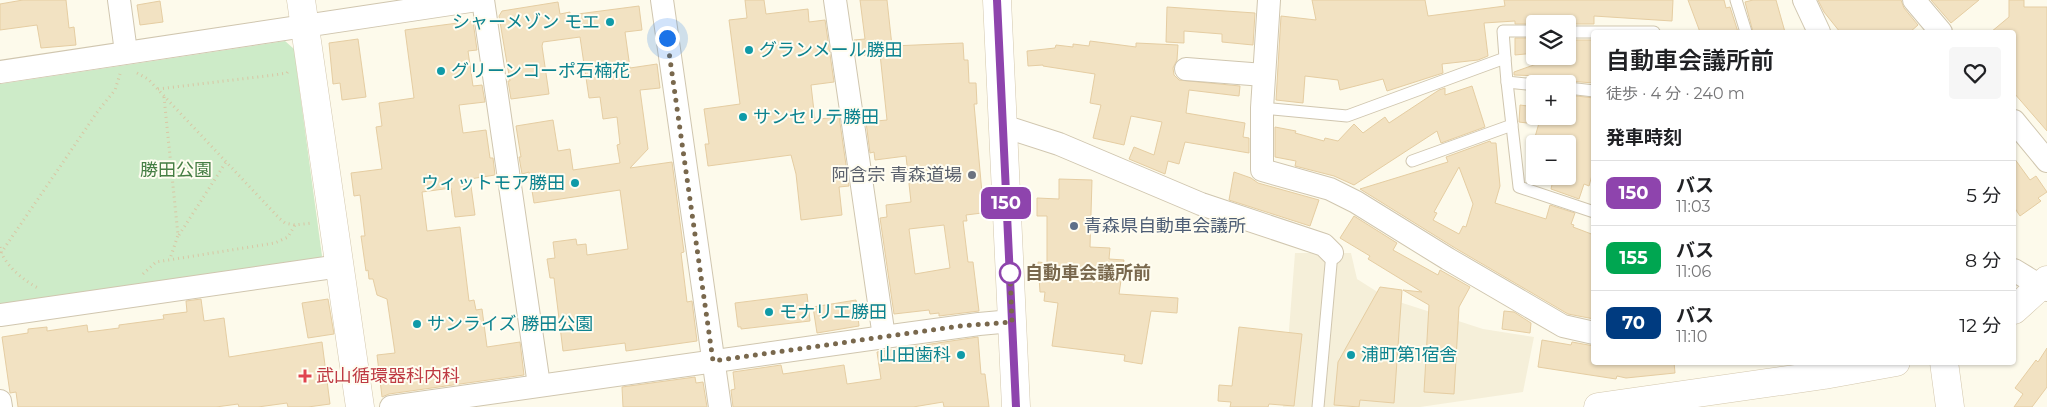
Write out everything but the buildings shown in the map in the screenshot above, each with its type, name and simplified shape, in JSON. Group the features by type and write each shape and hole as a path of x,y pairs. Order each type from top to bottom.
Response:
{"street":[{"path":"119,0 122,53"},
{"path":"0,72 122,53 303,13 477,0"},
{"path":"482,0 539,385"},
{"path":"662,0 720,407"},
{"path":"835,0 884,337"},
{"path":"997,0 1016,407"},
{"path":"1269,0 1262,108 1262,170 1330,189 1356,202 1564,326 1591,332"},
{"path":"1804,0 1817,30"},
{"path":"1914,0 1939,30"},
{"path":"303,13 360,407"},
{"path":"1186,69 1264,75"},
{"path":"2016,123 2047,161"},
{"path":"1003,126 1059,144 1201,204 1324,245 1332,253"},
{"path":"0,315 340,266"},
{"path":"2016,271 2045,285 2016,308"},
{"path":"390,407 979,324 1012,322"},
{"path":"1598,407 1806,378 1879,365"},
{"path":"1944,365 1950,407"},
{"path":"0,401 1,407"}],"lane":[{"path":"1736,0 1745,30"},
{"path":"1526,31 1503,31 1519,187 1591,211"},
{"path":"1576,32 1591,32"},
{"path":"1262,108 1347,116 1505,58"},
{"path":"1507,82 1526,84"},
{"path":"1576,89 1591,91"},
{"path":"1412,161 1512,125"},
{"path":"1318,407 1332,253"}],"path":[{"path":"0,255 98,111 115,90 120,75 122,53"},
{"path":"157,89 274,75 286,73 294,68"},
{"path":"133,73 144,76 280,219 285,223 295,225 318,222"},
{"path":"120,75 126,74"},
{"path":"164,96 178,235"},
{"path":"170,259 178,235 226,162"},
{"path":"142,275 156,262 275,243 288,237 295,225"},
{"path":"0,247 0,255 26,281 37,288 43,289"}],"shaded area":[{"path":"1295,253 1351,253 1357,279 1387,298 1483,329 1534,337 1523,392 1420,407 1283,407"}],"green space":[{"name":"勝田公園","path":"285,41 294,49 322,256 317,263 0,305 0,84"}],"bus line":[{"name":"150","path":"997,0 1016,407"}],"place":[{"name":"シャーメゾン モエ","path":"610,22"},
{"name":"グランメール勝田","path":"749,50"},
{"name":"グリーンコーポ石楠花","path":"441,71"},
{"name":"サンセリテ勝田","path":"743,117"},
{"name":"阿含宗 青森道場","path":"972,175"},
{"name":"ウィットモア勝田","path":"575,183"},
{"name":"青森県自動車会議所","path":"1074,226"},
{"name":"自動車会議所前","path":"1010,273"},
{"name":"モナリエ勝田","path":"769,312"},
{"name":"サンライズ 勝田公園","path":"417,324"},
{"name":"山田歯科","path":"961,355"},
{"name":"浦町第1宿舎","path":"1351,355"},
{"name":"武山循環器科内科","path":"305,376"}],"route":[{"path":"667,38 713,361 960,326 1012,322 1010,273"}]}
